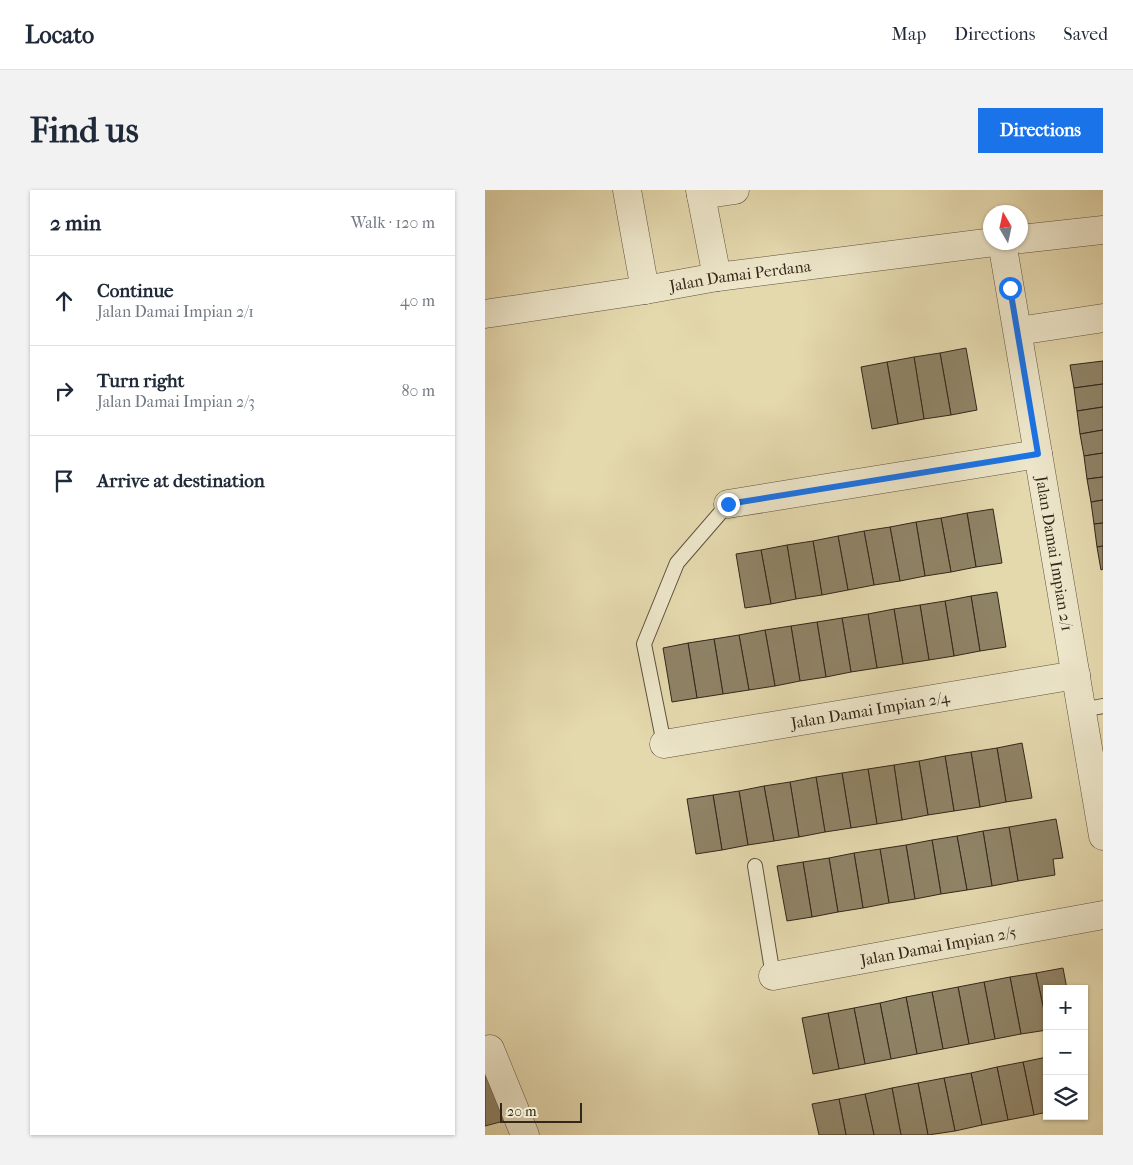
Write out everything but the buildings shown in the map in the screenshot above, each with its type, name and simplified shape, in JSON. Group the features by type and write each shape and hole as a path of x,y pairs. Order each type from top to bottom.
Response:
{"street":[{"path":"627,190 645,290"},
{"path":"717,277 701,192 735,190"},
{"path":"1028,239 1103,230"},
{"name":"Jalan Damai Perdana","path":"485,314 717,277 983,243"},
{"name":"Jalan Damai Impian 2/1","path":"1004,250 1076,675 1092,708 1103,836"},
{"path":"1018,331 1103,318"},
{"path":"728,504 1038,454"},
{"name":"Jalan Damai Impian 2/4","path":"664,744 1076,675"},
{"name":"Jalan Damai Impian 2/5","path":"773,976 1103,915"},
{"path":"487,1050 525,1135"}],"lane":[{"path":"664,744 644,644 677,562 728,504"},
{"path":"755,866 773,976"}],"route":[{"path":"728,504 1038,454 1010,288"}]}
